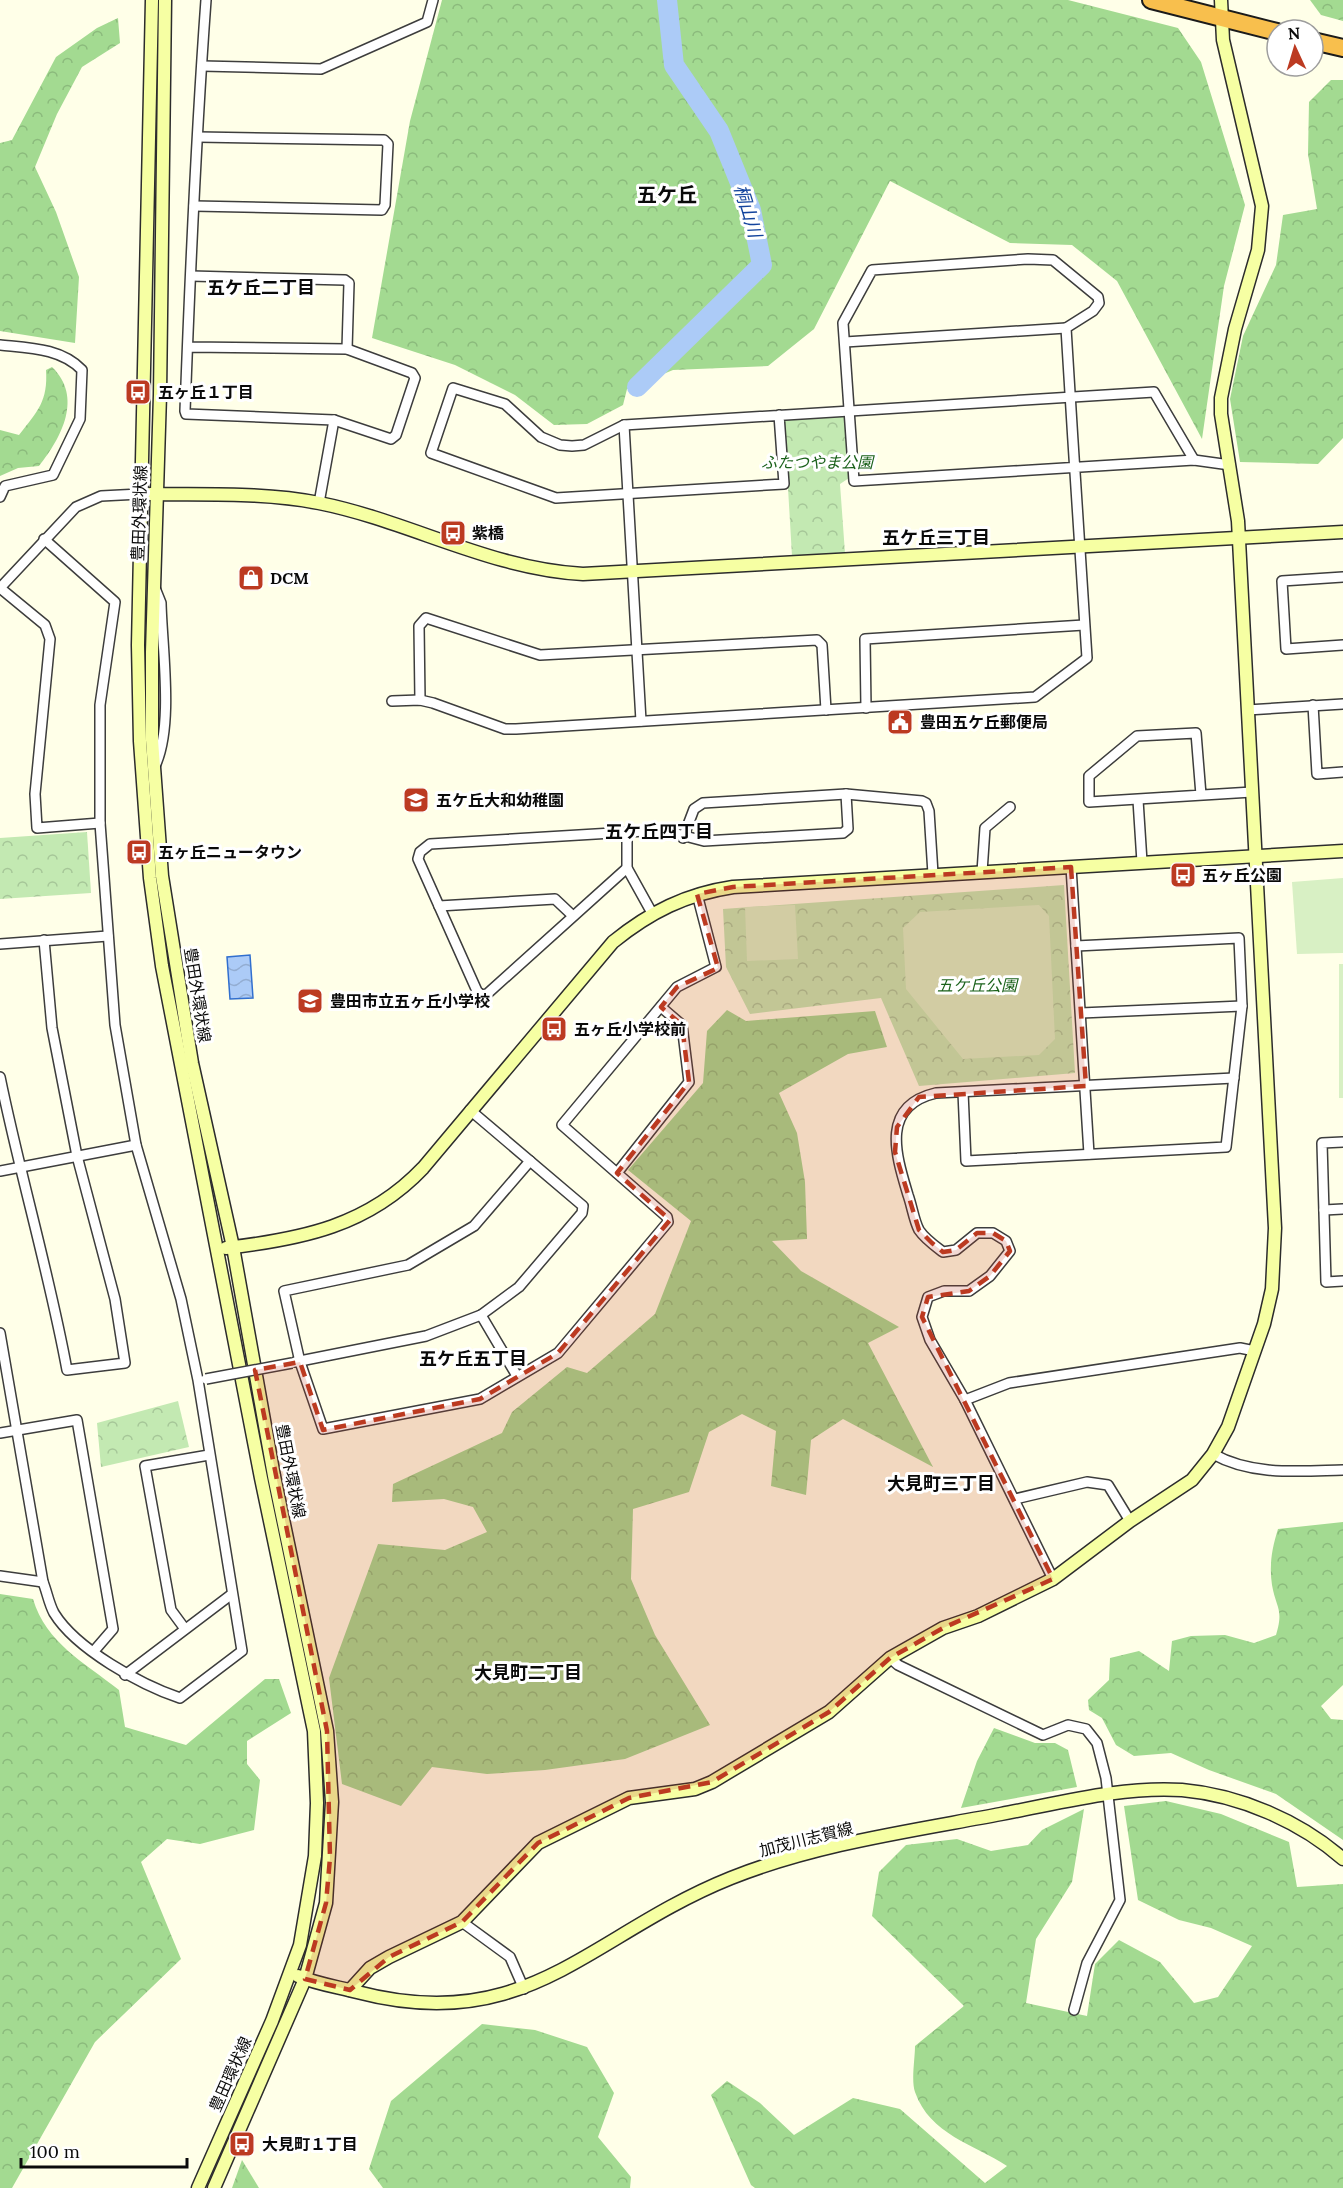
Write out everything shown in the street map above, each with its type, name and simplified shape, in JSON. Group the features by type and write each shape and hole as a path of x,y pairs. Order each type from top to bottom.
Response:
{"highway":[{"path":"1152,0 1265,29"},
{"path":"1325,44 1343,48"}],"street":[{"name":"豊田外環状線","path":"152,0 140,494 138,645 140,741 150,878 162,966 216,1249 314,1731 317,1803 315,1856 300,1945 292,1973"},
{"name":"豊田外環状線","path":"165,0 154,586 154,767 162,876 192,1063 232,1247 274,1476 327,1731 332,1802 326,1903 305,1979"},
{"path":"188,347 347,349 412,374 415,378 396,435 391,440 334,420 186,414 188,347 194,206 206,0"},
{"path":"202,66 321,69 427,22 433,0"},
{"path":"350,1990 370,1968 462,1922 538,1843 630,1798 695,1789 712,1782 830,1712 890,1658 943,1628 978,1616 1053,1579 1130,1521 1192,1480 1213,1454 1228,1427 1255,1351 1272,1289 1275,1228 1238,537 1230,465 1221,414 1221,398 1235,329 1258,250 1263,206 1222,40 1221,0"},
{"path":"194,206 382,210 385,206 387,144 384,140 198,137"},
{"path":"845,342 1066,328 1093,311 1099,303 1098,297 1053,260 1028,259 872,270 843,323 854,481 1194,460 1230,465"},
{"path":"191,276 345,280 349,283 347,349"},
{"path":"392,701 420,700 505,729 1035,698 1087,658 1066,328"},
{"path":"0,345 53,353 70,358 82,370 80,419 53,475 5,486 0,497"},
{"path":"779,415 784,484 556,498 431,453 453,388 505,404 541,437 560,444 584,445 624,425 850,410 1154,392 1194,460"},
{"path":"319,503 334,420"},
{"path":"624,425 641,721"},
{"path":"100,823 37,828 35,795 50,639 45,625 0,588 76,507 101,496 246,495 319,503 510,564 547,572 632,573 1343,532"},
{"path":"0,1333 44,1582 54,1612 69,1631 125,1675 152,1689 180,1698 242,1651 209,1455 202,1380 136,1144 115,1025 100,823 100,705 115,602 44,539"},
{"path":"1343,578 1282,581 1286,649 1343,645"},
{"path":"420,700 419,626 426,618 533,655 817,640 822,645 826,710"},
{"path":"866,708 863,641 868,638 1084,625"},
{"path":"1247,710 1343,704"},
{"path":"1313,705 1317,774 1343,772"},
{"path":"1201,795 1196,733 1137,736 1089,776 1089,802 1252,792"},
{"path":"683,838 692,813 699,803 846,794 926,803 929,811 933,874"},
{"path":"627,868 487,994 481,995 477,991 419,867 420,852 430,844 662,830 683,838 704,841 843,833 848,829 846,794"},
{"path":"1138,800 1142,862"},
{"path":"982,872 985,828 1010,807"},
{"path":"627,833 627,868 652,913"},
{"path":"216,1249 324,1231 376,1208 411,1180 613,942 652,913 697,894 733,887 1343,851"},
{"path":"1071,867 1089,1154"},
{"path":"530,1161 474,1226 408,1265 287,1289 284,1295 296,1362 325,1429 480,1399 558,1353 668,1222 667,1217 562,1125 676,987 717,967 697,894"},
{"path":"439,906 555,899 573,916"},
{"path":"0,944 108,936"},
{"path":"963,1092 966,1161 1226,1147 1242,1006 1239,938 1076,946"},
{"path":"0,1077 19,1167 56,1313 67,1370 125,1363 116,1299 77,1156 52,1028 44,940"},
{"path":"1081,1013 1242,1006"},
{"path":"617,1173 689,1082 682,1025 661,1007"},
{"path":"1053,1579 965,1400 930,1340 922,1317 928,1298 944,1291 969,1291 990,1276 1010,1251 1006,1240 993,1233 977,1233 957,1250 943,1252 919,1230 895,1152 897,1127 919,1097 936,1092 1234,1078"},
{"path":"202,1380 426,1336 481,1315 519,1287 584,1209 470,1110"},
{"path":"1343,1142 1322,1143 1326,1282 1343,1281"},
{"path":"0,1171 136,1144"},
{"path":"1324,1210 1343,1209"},
{"path":"481,1315 517,1376"},
{"path":"965,1400 1009,1383 1240,1348 1255,1351"},
{"path":"0,1433 77,1420 113,1629 94,1651"},
{"path":"1213,1454 1232,1464 1278,1471 1343,1470"},
{"path":"185,1629 171,1610 145,1466 209,1455"},
{"path":"1015,1499 1088,1482 1108,1485 1130,1521"},
{"path":"0,1576 44,1582"},
{"path":"125,1675 232,1594"},
{"path":"890,1658 898,1665 1043,1735 1068,1725 1086,1729 1096,1743 1109,1794 1120,1900 1088,1964 1074,2010"},
{"name":"加茂川志賀線","path":"292,1973 305,1979 397,2002 432,2005 470,2002 524,1989 567,1968 670,1907 729,1879 777,1861 924,1829 1109,1794 1153,1790 1184,1791 1225,1798 1279,1817 1329,1846 1343,1859"},
{"path":"462,1922 510,1957 524,1989"},
{"name":"豊田環状線","path":"198,2188 292,1973"},
{"name":"豊田環状線","path":"214,2188 305,1979"}],"highlighted area":[{"path":"1071,867 1086,1086 919,1097 897,1127 895,1152 919,1230 932,1243 943,1252 956,1250 977,1233 993,1233 1006,1241 1010,1251 990,1276 969,1291 928,1297 922,1317 1053,1579 943,1628 890,1658 829,1712 712,1782 629,1798 538,1843 462,1922 389,1957 350,1990 305,1979 326,1903 330,1858 327,1731 255,1370 300,1362 323,1430 480,1399 558,1353 670,1220 617,1173 689,1082 682,1025 661,1007 677,987 718,968 697,894 733,887"}],"green space":[{"path":"442,0 1068,0 1178,28 1201,62 1245,205 1224,286 1202,439 1117,281 1072,245 1010,243 890,181 814,329 768,366 673,370 627,389 623,405 587,424 554,425 515,395 455,365 372,338 410,121"},
{"path":"1310,0 1343,0 1343,21 1321,15"},
{"path":"118,18 120,43 82,67 57,114 35,167 56,212 79,277 75,343 0,331 0,143 12,140 56,57 97,28"},
{"path":"1331,80 1343,80 1343,438 1318,464 1240,462 1230,399 1243,336 1276,265 1283,215 1317,209 1308,154 1309,102"},
{"path":"52,367 61,379 68,404 66,417 55,443 39,466 18,468 0,476 0,430 19,435 40,405 45,390 46,370"},
{"name":"ふたつやま公園","path":"845,416 849,478 840,484 845,553 792,556 784,420"},
{"path":"87,832 91,893 0,899 0,838"},
{"path":"1343,878 1343,953 1297,954 1292,882"},
{"name":"五ケ丘公園","path":"1064,885 1075,1073 919,1086 881,998 750,1014 726,967 723,909"},
{"path":"795,905 798,959 747,961 745,907"},
{"path":"1039,905 1049,916 1055,1039 1039,1055 963,1059 906,989 903,928 920,912"},
{"path":"1339,964 1343,964 1343,1098 1339,1098"},
{"path":"727,1010 746,1021 875,1011 887,1047 848,1054 779,1093 797,1133 805,1182 807,1239 772,1241 801,1271 899,1327 868,1343 933,1467 843,1419 811,1440 806,1495 771,1486 776,1431 742,1414 709,1432 689,1492 633,1509 631,1579 655,1635 710,1725 625,1759 545,1770 487,1774 432,1767 401,1806 342,1784 329,1678 378,1544 445,1550 487,1532 473,1507 444,1499 392,1502 393,1484 502,1433 512,1412 567,1367 587,1373 655,1314 691,1221 628,1170 703,1083 707,1031"},
{"path":"178,1401 189,1447 101,1467 97,1423"},
{"path":"1343,1522 1343,1685 1321,1706 1331,1719 1343,1720 1343,1840 1276,1794 1209,1770 1171,1753 1134,1756 1116,1745 1102,1718 1089,1710 1088,1700 1109,1680 1110,1658 1139,1651 1169,1671 1172,1641 1191,1636 1225,1635 1254,1643 1276,1635 1279,1614 1272,1585 1271,1564 1278,1529"},
{"path":"0,1594 33,1599 47,1628 57,1640 80,1661 119,1690 125,1727 186,1745 265,1679 279,1679 291,1713 247,1741 247,1764 260,1780 254,1830 200,1844 167,1839 141,1862 181,1959 95,2042 12,2188 0,2188"},
{"path":"994,1728 1035,1743 1055,1743 1068,1750 1077,1787 961,1808 977,1761"},
{"path":"1166,1801 1221,1814 1289,1842 1297,1887 1343,1884 1343,2188 755,2188 751,2185 711,2095 727,2081 760,2103 794,2135 853,2098 900,2109 985,2183 1007,2166 942,2129 922,2107 915,2092 913,2076 915,2046 964,2006 872,1916 879,1872 906,1845 957,1839 991,1851 1028,1845 1042,1830 1084,1809 1072,1882 1036,1939 1026,2003 1087,2016 1095,1964 1119,1940 1160,1962 1194,2003 1218,1997 1252,1946 1211,1928 1179,1920 1138,1900 1124,1806"},
{"path":"482,2024 535,2030 587,2047 614,2093 598,2137 631,2177 630,2188 383,2188 369,2169 391,2101"},
{"path":"242,2160 259,2188 232,2188"}],"water":[{"path":"250,955 253,998 230,999 227,957"}],"waterway":[{"name":"桐山川","path":"637,387 762,265 751,210 719,131 674,65 667,0"}],"place":[{"name":"五ヶ丘１丁目","path":"138,392"},
{"name":"紫橋","path":"453,533"},
{"name":"DCM","path":"251,578"},
{"name":"豊田五ケ丘郵便局","path":"900,722"},
{"name":"五ケ丘大和幼稚園","path":"416,800"},
{"name":"五ヶ丘ニュータウン","path":"139,852"},
{"name":"五ヶ丘公園","path":"1183,875"},
{"name":"豊田市立五ヶ丘小学校","path":"310,1001"},
{"name":"五ヶ丘小学校前","path":"554,1029"},
{"name":"大見町１丁目","path":"242,2144"}],"district":[{"name":"五ケ丘","path":"667,194"},
{"name":"五ケ丘二丁目","path":"261,287"},
{"name":"五ケ丘三丁目","path":"936,537"},
{"name":"五ケ丘四丁目","path":"659,831"},
{"name":"五ケ丘五丁目","path":"473,1358"},
{"name":"大見町三丁目","path":"941,1483"},
{"name":"大見町二丁目","path":"528,1672"}]}
